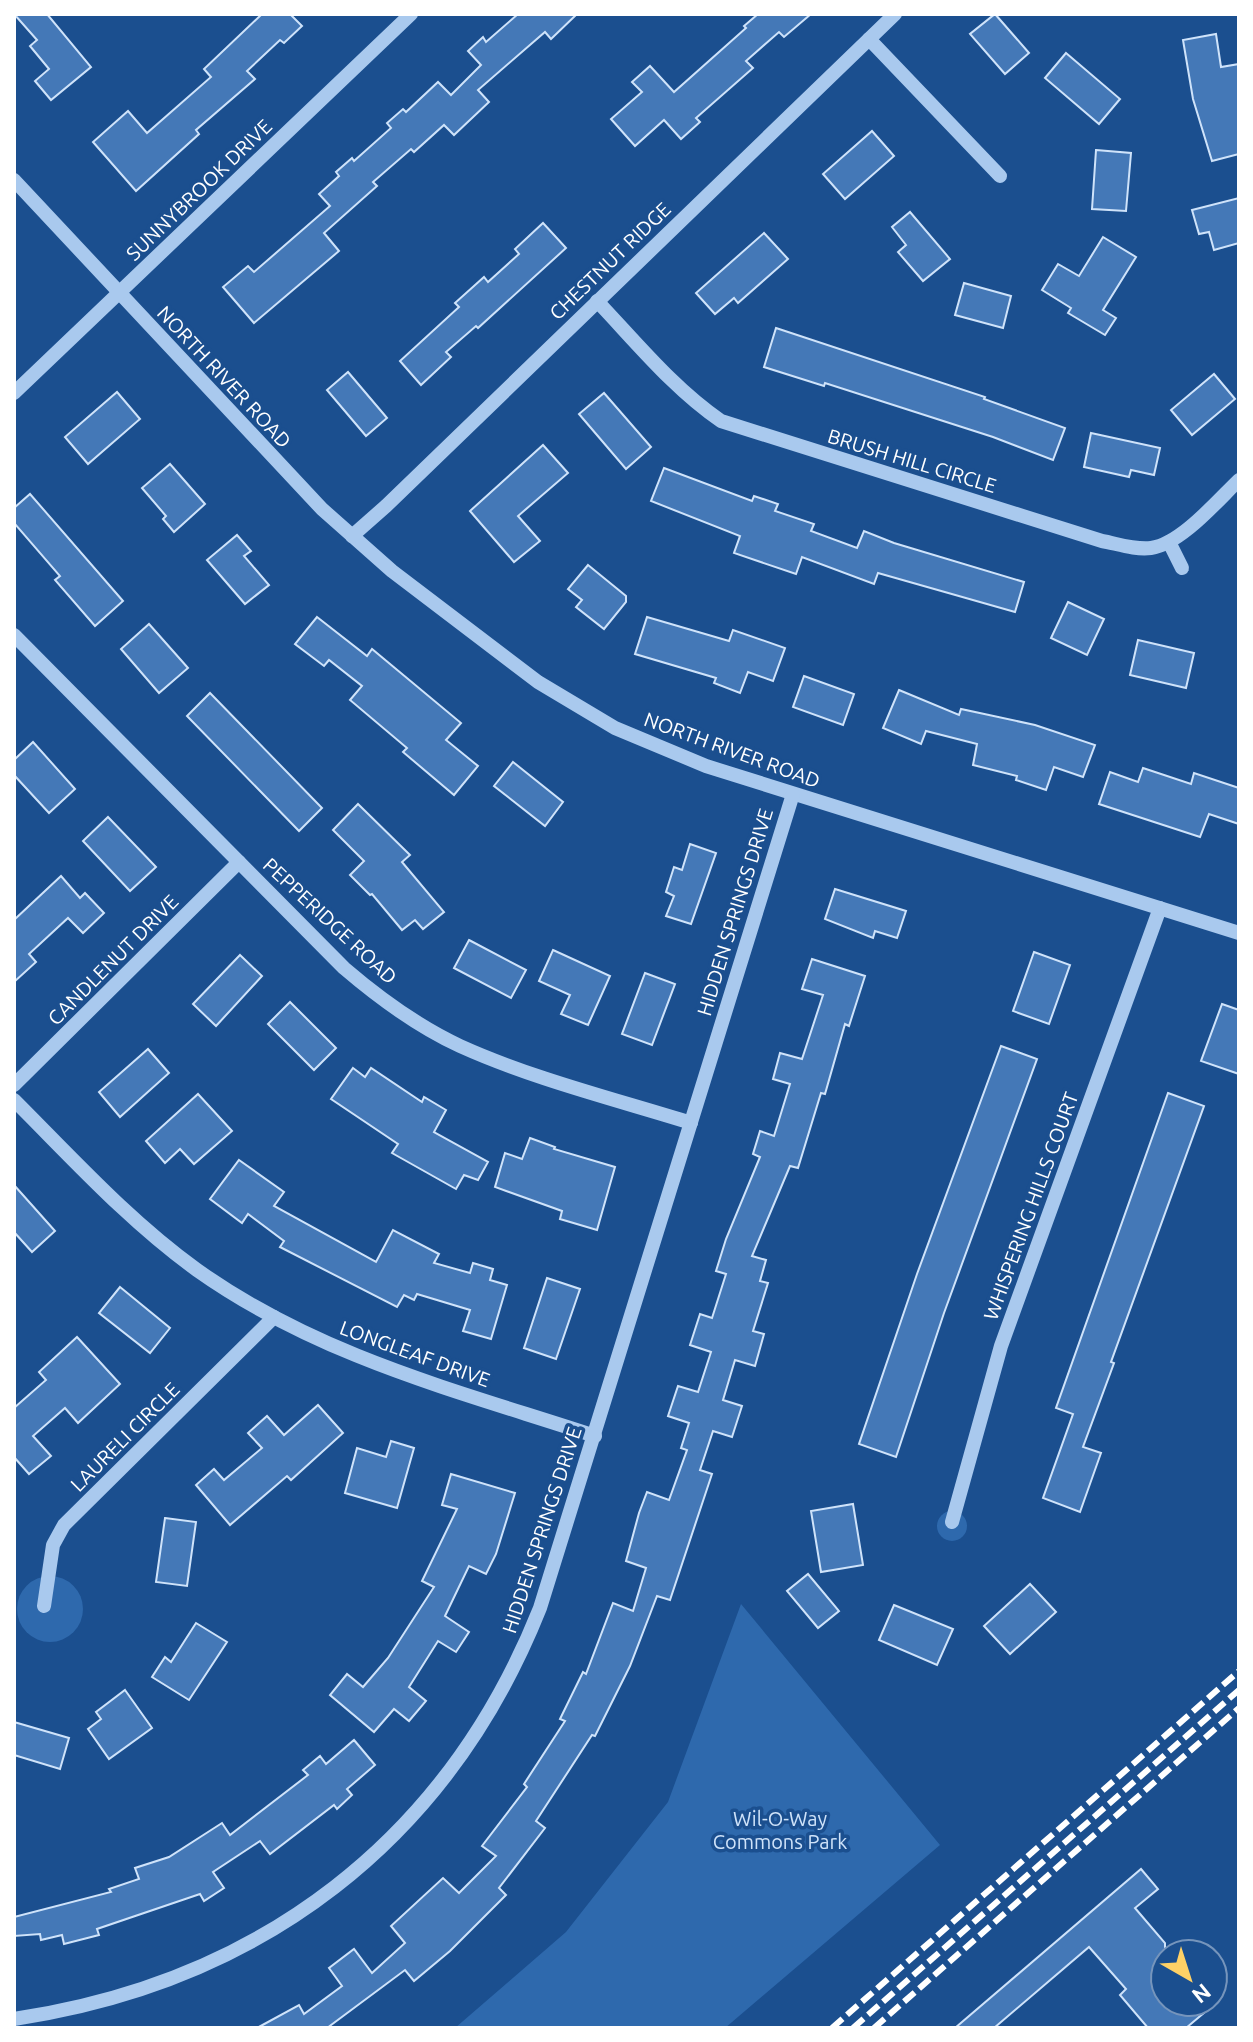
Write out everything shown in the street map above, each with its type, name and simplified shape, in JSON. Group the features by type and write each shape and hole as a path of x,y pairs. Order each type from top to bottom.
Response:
{"street":[{"name":"SUNNYBROOK DRIVE","path":"14,393 411,14"},
{"name":"CHESTNUT RIDGE","path":"352,536 895,14"},
{"path":"869,39 1000,176"},
{"name":"NORTH RIVER ROAD","path":"14,180 296,484 392,571 538,682 615,728 706,766 1239,933"},
{"name":"BRUSH HILL CIRCLE","path":"597,301 699,406 721,421 1102,541 1152,548 1169,542"},
{"path":"1182,568 1169,542 1239,480"},
{"name":"PEPPERIDGE ROAD","path":"14,635 344,968 382,999 426,1028 498,1062 691,1123"},
{"name":"HIDDEN SPRINGS DRIVE","path":"14,2019 65,2012 132,1995 217,1960 268,1933 325,1896 361,1866 409,1820 472,1740 526,1644 554,1566 793,794"},
{"name":"CANDLENUT DRIVE","path":"14,1085 239,862"},
{"name":"WHISPERING HILLS COURT","path":"952,1522 1001,1346 1160,908"},
{"name":"LONGLEAF DRIVE","path":"14,1100 117,1204 163,1244 228,1290 274,1317 337,1349 390,1371 595,1436"},
{"name":"LAURELI CIRCLE","path":"44,1606 53,1545 64,1525 274,1317"}],"green space":[{"path":"952,1511 962,1516 967,1526 962,1536 952,1541 942,1536 937,1526 942,1516"},
{"path":"50,1576 63,1579 73,1586 80,1596 83,1609 80,1622 73,1632 63,1639 50,1642 37,1639 27,1632 20,1622 17,1609 20,1596 27,1586 37,1579"},
{"name":"Wil-O-Way Commons Park","path":"741,1604 940,1845 725,2028 455,2028 566,1932 668,1802"}],"building":[{"path":"14,14 47,14 91,67 51,100 35,81 49,69 30,46 37,40"},
{"path":"262,14 290,14 302,26 284,43 280,40 247,71 255,79 196,130 199,134 136,191 93,142 128,111 147,133 211,77 204,69"},
{"path":"518,14 577,14 551,39 545,32 478,90 489,102 454,135 444,125 373,182 377,186 324,233 339,251 254,323 223,287 248,266 254,272 330,206 319,194 339,176 336,172 352,158 354,161 391,128 387,123 403,109 406,112 438,82 451,95 481,65 468,51 483,37 486,42"},
{"path":"758,14 811,14 784,37 779,32 746,61 753,68 696,118 700,122 681,139 664,120 635,146 611,119 642,92 632,82 650,66 674,92"},
{"path":"995,14 1029,53 1005,74 970,34"},
{"path":"1216,34 1221,67 1239,64 1239,154 1212,161 1193,99 1183,40"},
{"path":"1066,53 1120,99 1099,124 1045,78"},
{"path":"872,131 894,156 845,199 823,174"},
{"path":"1096,150 1131,153 1126,211 1092,209"},
{"path":"1239,198 1239,243 1214,250 1209,232 1199,234 1192,210"},
{"path":"910,212 950,259 923,281 898,252 906,245 892,227"},
{"path":"543,223 566,248 478,328 476,326 446,352 451,357 421,385 400,361 459,307 455,303 484,277 488,282 519,254 515,249"},
{"path":"764,233 788,259 738,303 734,298 715,314 696,293"},
{"path":"1103,237 1136,257 1103,310 1116,318 1105,335 1068,313 1071,308 1042,290 1058,264 1079,276"},
{"path":"964,283 1011,296 1003,328 955,315"},
{"path":"776,328 985,397 1065,428 1053,460 993,437 825,383 824,386 764,367"},
{"path":"348,372 387,418 366,436 327,390"},
{"path":"1214,374 1235,399 1192,435 1171,410"},
{"path":"117,392 140,419 88,464 65,437"},
{"path":"604,393 651,447 626,469 579,414"},
{"path":"1091,433 1160,448 1154,475 1131,470 1129,477 1084,467"},
{"path":"543,445 568,473 518,516 540,541 514,562 470,511"},
{"path":"170,464 205,504 174,532 163,519 166,516 142,488"},
{"path":"664,468 752,501 754,496 778,504 775,511 814,524 811,531 857,548 864,531 1024,582 1015,612 878,573 874,584 802,557 796,574 734,553 740,536 651,501"},
{"path":"30,494 123,601 95,626 55,580 60,576 14,523 14,508"},
{"path":"237,535 251,551 244,556 269,585 245,604 207,560"},
{"path":"588,565 626,596 626,602 604,629 576,607 582,600 568,589"},
{"path":"1068,602 1104,619 1087,655 1051,638"},
{"path":"317,617 367,656 372,649 461,723 446,740 478,766 454,795 403,752 407,748 350,700 362,686 329,660 324,666 295,644"},
{"path":"647,617 729,641 733,630 785,648 773,681 748,672 740,693 714,683 716,678 635,654"},
{"path":"149,624 188,668 159,693 121,649"},
{"path":"1138,640 1194,653 1186,688 1130,675"},
{"path":"804,676 854,694 843,725 793,707"},
{"path":"899,690 959,715 961,709 1035,725 1095,745 1083,777 1054,767 1046,790 1016,780 1017,776 973,765 977,744 926,731 921,744 883,728"},
{"path":"210,693 322,808 299,831 187,716"},
{"path":"33,742 75,789 49,813 14,775 14,760"},
{"path":"513,762 563,802 545,826 494,786"},
{"path":"1143,768 1191,784 1194,773 1239,788 1239,824 1209,814 1200,837 1099,804 1110,772 1138,782"},
{"path":"358,804 410,855 402,862 444,912 423,929 415,920 402,930 372,894 350,875 364,861 333,830"},
{"path":"108,817 156,867 130,891 83,841"},
{"path":"690,844 716,853 691,924 666,916 674,896 666,892 674,867 682,870"},
{"path":"61,876 80,898 85,893 104,913 83,933 68,918 29,954 36,962 14,982 14,920"},
{"path":"835,889 906,911 897,938 875,931 873,938 825,919"},
{"path":"469,940 526,970 511,998 454,968"},
{"path":"553,950 610,976 588,1025 561,1014 570,995 539,981"},
{"path":"1034,952 1070,965 1049,1024 1013,1011"},
{"path":"240,955 262,976 216,1026 193,1004"},
{"path":"812,959 865,976 849,1026 845,1024 825,1094 821,1093 798,1168 790,1166 752,1256 766,1260 760,1281 768,1283 753,1331 764,1334 755,1366 735,1360 723,1400 742,1406 732,1437 713,1431 700,1470 712,1474 670,1600 657,1596 630,1666 595,1736 592,1735 536,1821 545,1828 499,1888 506,1895 450,1951 414,1981 405,1970 327,2028 257,2028 299,2005 304,2014 342,1986 329,1968 354,1949 372,1973 405,1943 391,1926 443,1878 459,1893 496,1856 482,1846 527,1787 524,1784 565,1721 560,1719 583,1672 586,1674 613,1603 633,1611 646,1568 626,1561 639,1513 647,1492 669,1500 687,1450 681,1448 689,1423 668,1416 678,1386 698,1392 711,1352 690,1345 700,1314 712,1318 726,1274 716,1271 760,1157 753,1154 760,1131 774,1136 790,1084 773,1079 780,1053 802,1059 823,995 802,989"},
{"path":"645,973 675,984 652,1045 622,1034"},
{"path":"290,1002 336,1048 314,1070 268,1024"},
{"path":"1222,1004 1239,1010 1239,1074 1201,1061"},
{"path":"1001,1046 1037,1059 944,1313 896,1457 859,1444 917,1274"},
{"path":"148,1049 169,1073 120,1117 99,1092"},
{"path":"353,1068 365,1077 371,1068 422,1102 424,1097 446,1110 434,1132 488,1162 478,1180 464,1175 456,1189 392,1153 398,1144 331,1099"},
{"path":"1168,1093 1204,1106 1083,1447 1101,1453 1080,1512 1043,1498 1073,1414 1056,1408"},
{"path":"198,1094 232,1131 194,1164 180,1149 165,1163 146,1141"},
{"path":"530,1138 554,1149 615,1167 597,1230 560,1219 562,1211 495,1187 505,1153 522,1159"},
{"path":"239,1160 284,1192 274,1206 376,1262 393,1230 439,1254 434,1263 470,1273 473,1263 493,1269 490,1280 507,1285 491,1339 463,1331 470,1310 417,1294 414,1300 404,1295 397,1307 280,1247 284,1241 248,1214 242,1223 210,1199"},
{"path":"14,1185 55,1231 32,1252 14,1232"},
{"path":"547,1278 580,1289 556,1359 524,1348"},
{"path":"120,1287 170,1328 150,1353 99,1313"},
{"path":"77,1337 120,1384 78,1423 65,1408 33,1436 51,1456 29,1474 14,1457 14,1408 46,1380 39,1372"},
{"path":"318,1405 343,1433 291,1480 287,1476 230,1525 196,1485 214,1469 224,1480 262,1448 248,1433 267,1416 284,1435"},
{"path":"391,1441 414,1448 397,1508 345,1493 357,1448 386,1457"},
{"path":"451,1474 515,1493 496,1554 486,1574 469,1566 445,1616 469,1632 456,1652 438,1641 409,1687 426,1701 409,1721 394,1709 374,1732 330,1695 347,1674 363,1687 388,1658 434,1587 422,1581 457,1509 442,1505"},
{"path":"853,1504 863,1565 821,1572 811,1511"},
{"path":"165,1518 196,1522 187,1586 156,1582"},
{"path":"808,1574 839,1611 818,1628 787,1591"},
{"path":"1030,1584 1056,1612 1010,1654 984,1626"},
{"path":"894,1605 953,1629 937,1665 879,1640"},
{"path":"196,1623 227,1642 189,1700 152,1677 165,1657 171,1662"},
{"path":"125,1690 152,1728 109,1759 88,1729 101,1719 96,1712"},
{"path":"14,1722 69,1738 60,1769 14,1755"},
{"path":"354,1740 375,1765 347,1789 352,1795 337,1809 334,1805 270,1854 260,1841 213,1872 224,1888 204,1901 200,1894 97,1929 99,1935 64,1944 62,1935 41,1940 40,1934 14,1936 14,1917 111,1892 109,1889 139,1879 135,1868 169,1857 222,1823 230,1835 308,1775 303,1770 320,1756 326,1764"},
{"path":"1141,1869 1158,1889 1135,1908 1161,1938 1149,1938 1149,2018 1198,2018 1186,2028 1148,2028 1120,1995 1126,1989 1089,1947 994,2028 955,2028"}],"railway":[{"path":"832,2028 1239,1671"},
{"path":"853,2028 1239,1690"},
{"path":"874,2028 1239,1708"}]}
